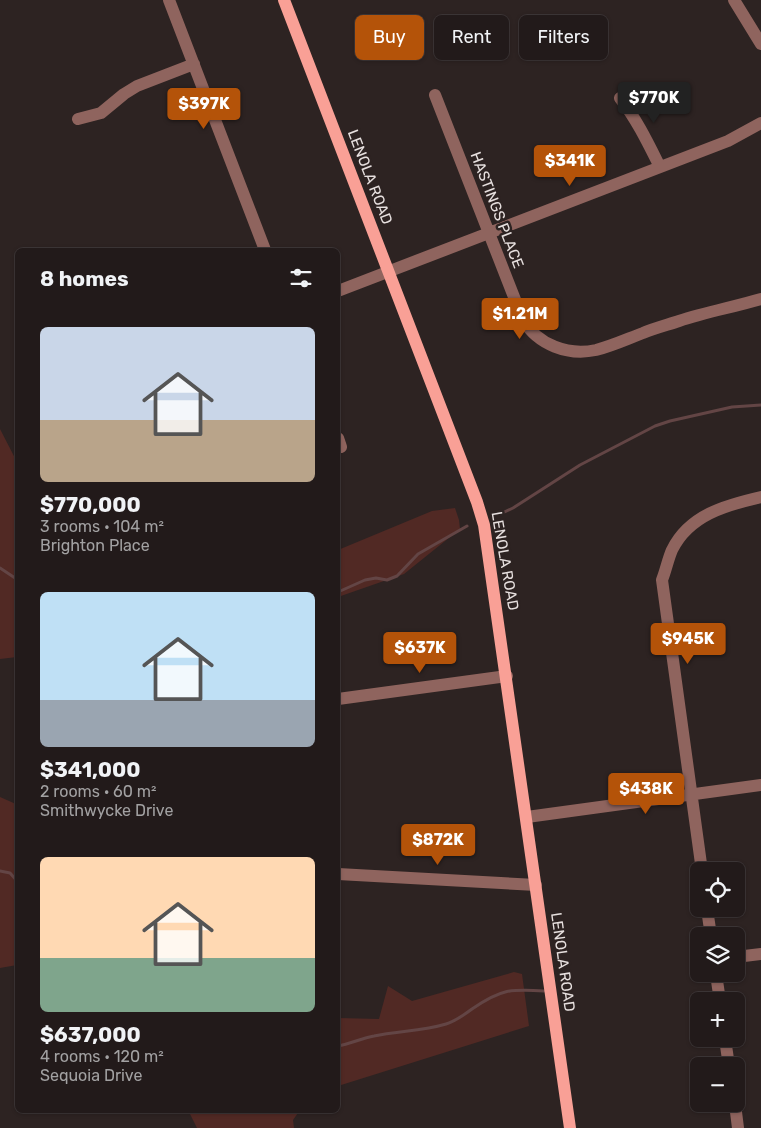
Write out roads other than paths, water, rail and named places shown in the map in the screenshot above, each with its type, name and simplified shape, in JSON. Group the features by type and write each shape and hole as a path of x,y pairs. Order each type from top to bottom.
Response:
{"main road":[{"name":"LENOLA ROAD","path":"284,0 481,512 488,540 570,1128"}],"street":[{"path":"169,0 264,248"},
{"path":"734,0 761,44"},
{"path":"78,119 101,113 137,86 194,64"},
{"name":"HASTINGS PLACE","path":"435,95 523,320 528,329 544,342 574,352 596,350 690,318 761,299"},
{"path":"620,98 644,134 660,167"},
{"path":"340,290 728,141 761,123"},
{"path":"701,862 662,580 672,550 687,530 706,514 729,504 761,496"},
{"path":"340,699 507,676"},
{"path":"526,817 761,785"},
{"path":"340,874 536,885"},
{"path":"745,956 761,954"},
{"path":"736,1112 738,1128"}],"waterway":[{"path":"500,514 513,508 580,465 655,426 732,407 761,405"},
{"path":"340,591 365,580 376,578 387,580 397,576 418,554 467,526"},
{"path":"0,568 15,578"},
{"path":"0,871 10,873 15,879"},
{"path":"340,1045 374,1036 446,1024 460,1018 491,997 506,992 522,990 544,991"}]}
